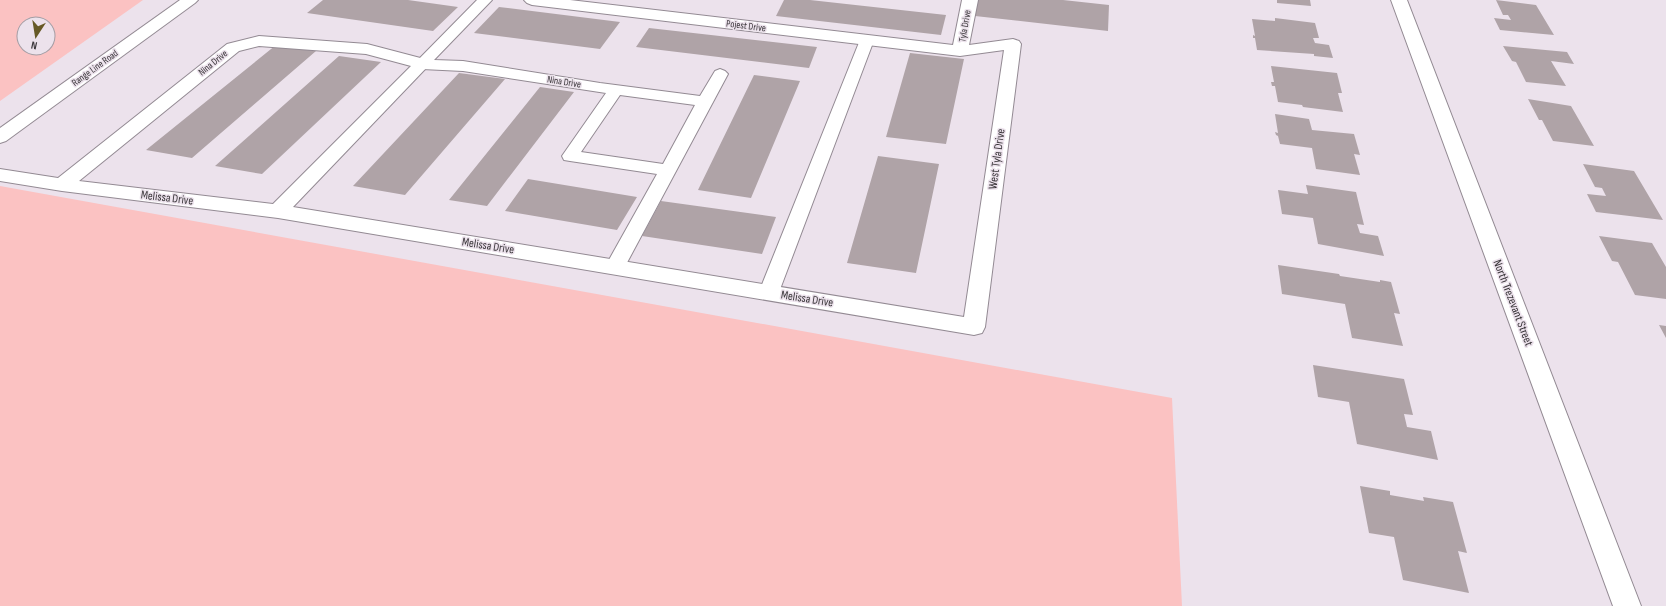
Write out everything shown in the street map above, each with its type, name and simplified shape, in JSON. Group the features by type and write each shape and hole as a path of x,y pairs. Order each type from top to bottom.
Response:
{"street":[{"name":"Range Line Road","path":"0,137 190,0"},
{"name":"Pojest Drive","path":"532,0 570,2 960,51"},
{"name":"Tyla Drive","path":"960,51 970,0"},
{"name":"North Trezevant Street","path":"1399,0 1627,606"},
{"name":"Nina Drive","path":"62,185 233,47 259,41 367,49 422,64"},
{"name":"West Tyla Drive","path":"960,51 1013,44 974,326"},
{"path":"278,211 422,64"},
{"name":"Melissa Drive","path":"0,175 62,185 278,211 974,326"}],"lane":[{"path":"422,64 486,0"},
{"path":"769,292 867,40"},
{"name":"Nina Drive","path":"422,64 463,66 616,90 706,101"},
{"path":"615,267 720,74"},
{"path":"616,90 570,156 668,170"}],"shaded area":[{"path":"0,0 143,0 0,101"},
{"path":"0,186 1172,398 1182,606 0,606"}],"building":[{"path":"323,0 408,0 458,7 433,31 307,13"},
{"path":"784,0 810,0 946,15 941,35 776,16"},
{"path":"978,0 1063,0 1109,5 1108,31 975,16"},
{"path":"1277,0 1310,0 1311,6 1277,3"},
{"path":"1496,0 1536,5 1554,35 1500,30 1494,18 1511,20 1508,15 1503,15"},
{"path":"499,7 620,22 600,49 474,33"},
{"path":"1275,18 1315,23 1319,38 1313,38 1315,43 1329,45 1333,58 1314,56 1314,54 1257,50 1255,38 1253,38 1253,35 1255,36 1252,19 1275,21"},
{"path":"649,28 817,47 809,68 636,47"},
{"path":"276,45 316,51 192,158 146,150"},
{"path":"1503,46 1567,52 1574,64 1551,61 1566,86 1526,82 1516,62 1512,61"},
{"path":"910,53 964,59 946,144 886,137"},
{"path":"339,56 381,62 262,174 215,166"},
{"path":"1271,66 1337,73 1342,93 1338,93 1343,112 1278,102 1275,86 1272,86 1271,82 1274,82"},
{"path":"459,73 505,79 405,195 353,186"},
{"path":"754,75 800,81 751,198 698,190"},
{"path":"540,87 574,92 487,206 449,200"},
{"path":"1528,99 1571,106 1594,146 1553,141 1542,120 1539,120"},
{"path":"1275,114 1309,119 1312,130 1354,134 1360,155 1354,154 1360,175 1316,169 1312,148 1280,144 1278,136 1275,132 1278,133"},
{"path":"878,156 939,164 916,273 847,263"},
{"path":"1583,164 1634,171 1663,220 1596,212 1587,194 1606,196 1602,188 1595,187"},
{"path":"528,179 637,197 617,230 505,211"},
{"path":"1306,185 1356,192 1364,225 1357,224 1360,233 1378,236 1384,256 1318,244 1313,218 1282,214 1278,190 1308,194"},
{"path":"661,201 776,217 762,254 642,236"},
{"path":"1599,236 1652,243 1666,267 1666,299 1635,295 1618,262 1612,261"},
{"path":"1278,265 1339,274 1340,276 1380,282 1380,280 1391,282 1400,314 1394,313 1403,346 1352,338 1345,304 1282,294"},
{"path":"1659,325 1666,326 1666,338"},
{"path":"1313,365 1404,379 1413,415 1404,414 1407,427 1431,431 1438,460 1357,444 1349,402 1318,397"},
{"path":"1360,486 1390,491 1390,495 1424,501 1423,497 1453,502 1467,553 1458,551 1469,593 1403,580 1394,537 1369,533"}]}
